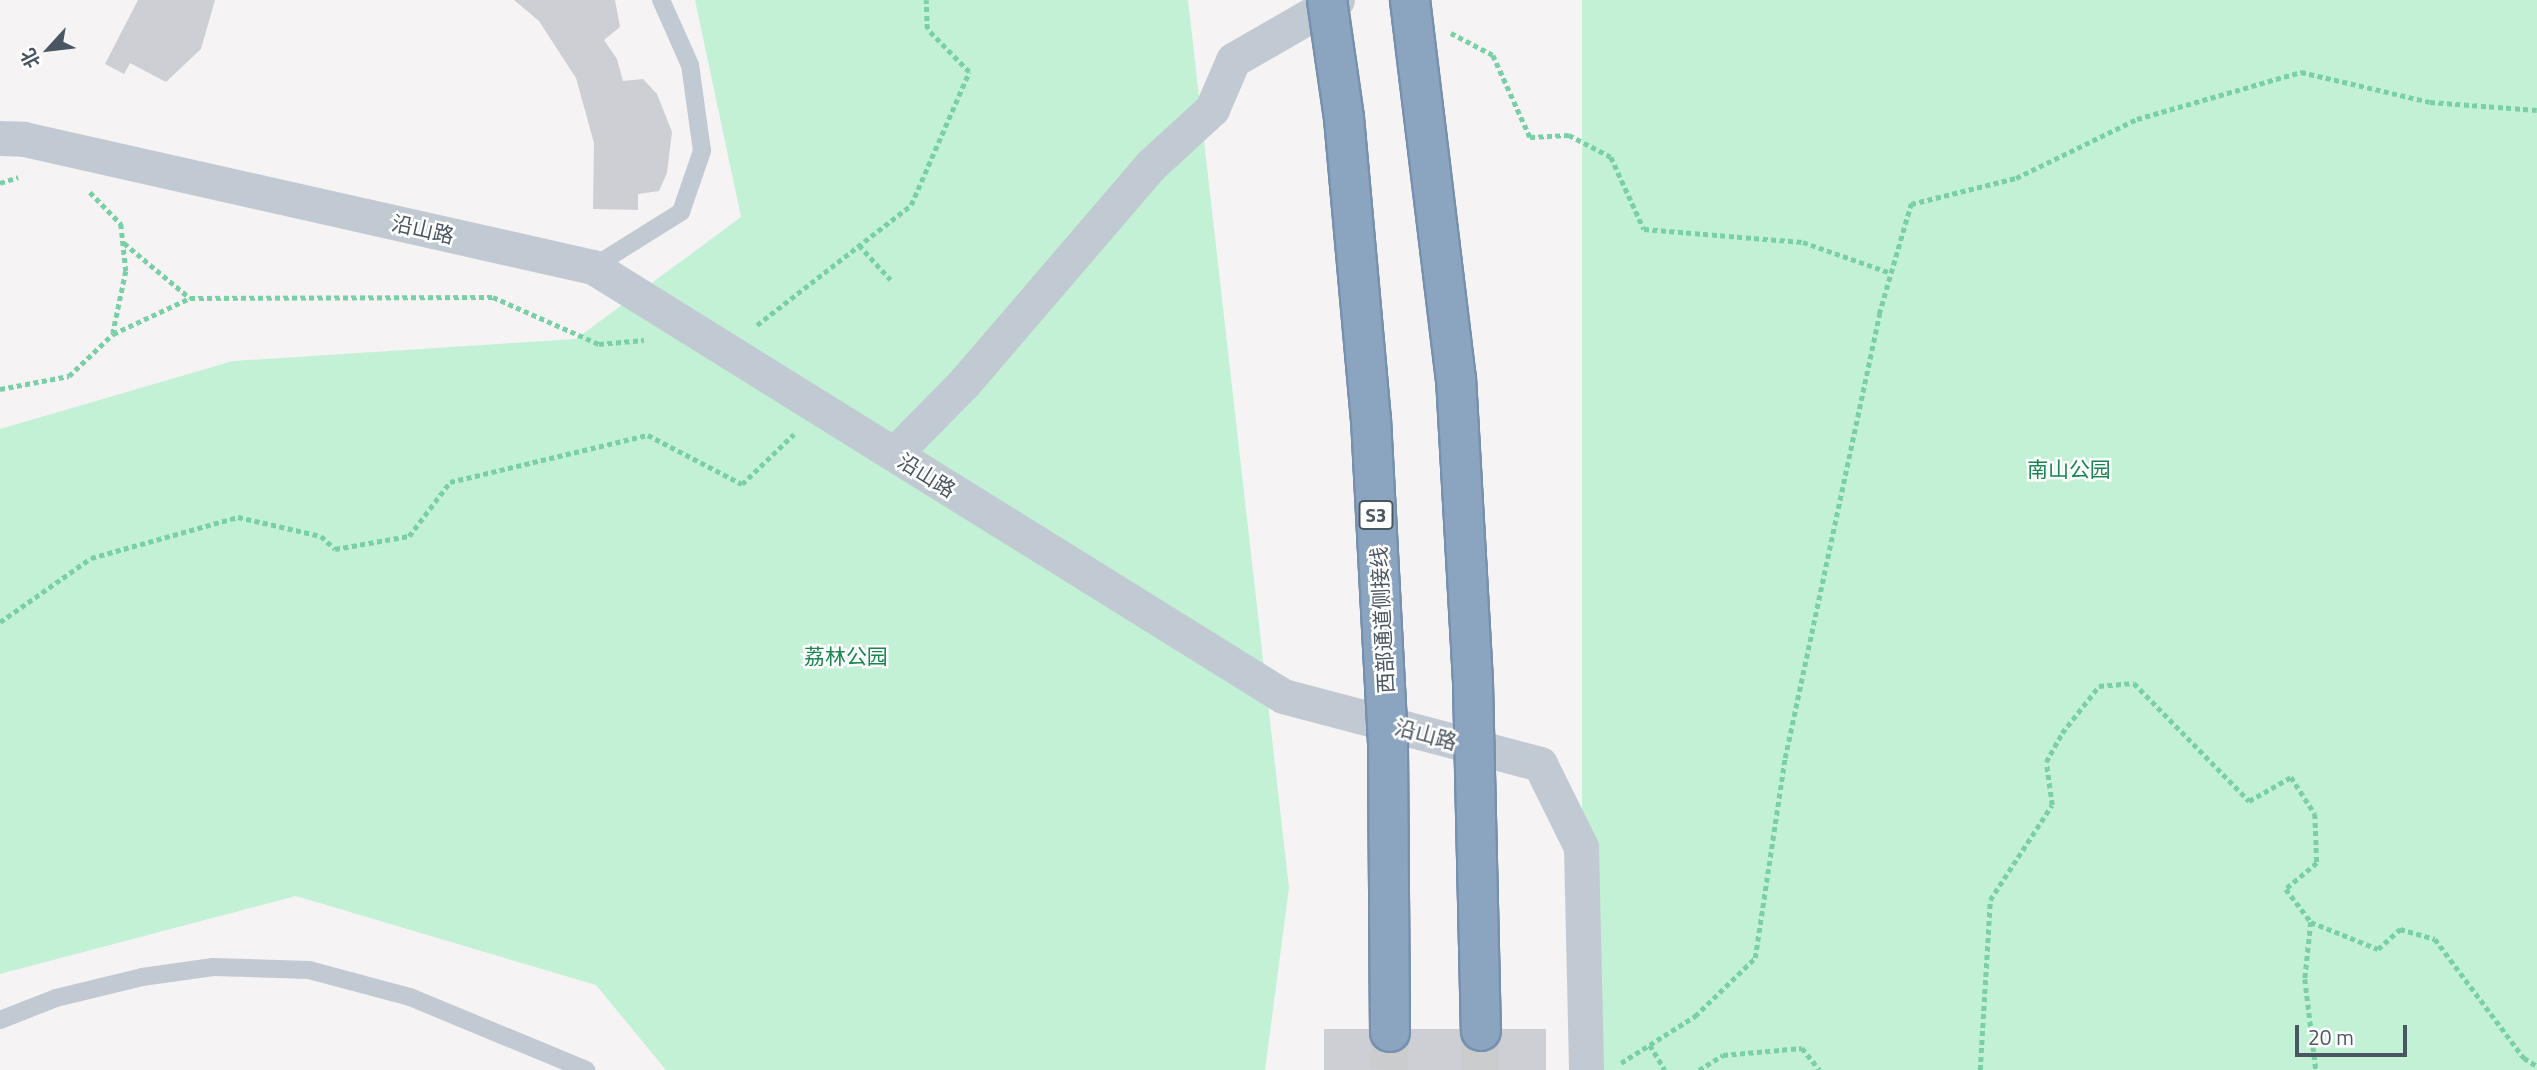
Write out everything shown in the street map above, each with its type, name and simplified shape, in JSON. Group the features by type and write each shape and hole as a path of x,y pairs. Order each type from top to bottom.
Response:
{"highway":[{"name":"西部通道侧接线","path":"1327,0 1345,118 1371,419 1388,747 1390,1032"},
{"path":"1410,0 1456,378 1474,683 1481,1031"}],"street":[{"path":"894,454 964,383 1150,165 1212,109 1233,60 1337,0"},
{"name":"沿山路","path":"0,138 24,139 593,267 1283,696 1540,764 1581,846 1586,1070"}],"lane":[{"path":"593,267 681,212 702,151 690,65 661,0"},
{"path":"0,1020 56,998 142,977 213,967 309,970 410,997 586,1070"}],"path":[{"path":"726,350 911,205 969,72 927,29 926,0"},
{"path":"1446,30 1493,55 1530,137 1569,135 1611,157 1644,229 1803,242 1891,273"},
{"path":"1611,1070 1695,1016 1755,958 1785,758 1891,273 1911,204 2016,178 2137,119 2301,72 2430,102 2537,110"},
{"path":"0,183 25,175"},
{"path":"85,187 121,224 126,271 113,334"},
{"path":"123,242 190,298"},
{"path":"859,245 891,279"},
{"path":"0,388 69,376 113,334 190,298 493,298 599,344 640,342 678,320"},
{"path":"0,622 91,558 238,517 321,536 335,549 409,536 450,482 648,435 742,484 820,409"},
{"path":"1980,1070 1990,900 2052,805 2046,762 2099,686 2134,683 2249,801 2291,778 2315,814 2317,863 2286,889 2311,922 2378,949 2400,929 2435,939 2524,1058 2537,1066"},
{"path":"2311,922 2305,979 2316,1070"},
{"path":"1650,1045 1665,1070"},
{"path":"1699,1070 1723,1055 1802,1048 1820,1070"}],"green space":[{"name":"荔林公园","path":"695,0 1188,0 1289,888 1265,1070 666,1070 596,985 296,896 0,974 0,429 233,361 576,339 741,217"},
{"name":"南山公园","path":"1582,0 2537,0 2537,1070 1582,1070"}],"building":[{"path":"138,0 215,0 201,49 166,82 130,63 124,74 105,64"},
{"path":"514,0 615,0 620,27 604,40 617,59 623,81 643,79 657,94 672,132 667,173 659,191 638,194 638,210 593,209 594,143 576,78 539,21"},
{"path":"1324,1029 1546,1029 1546,1070 1324,1070"}],"tunnel":[{"path":"1480,1070 1481,1031"},
{"path":"1389,1070 1390,1032"}]}
